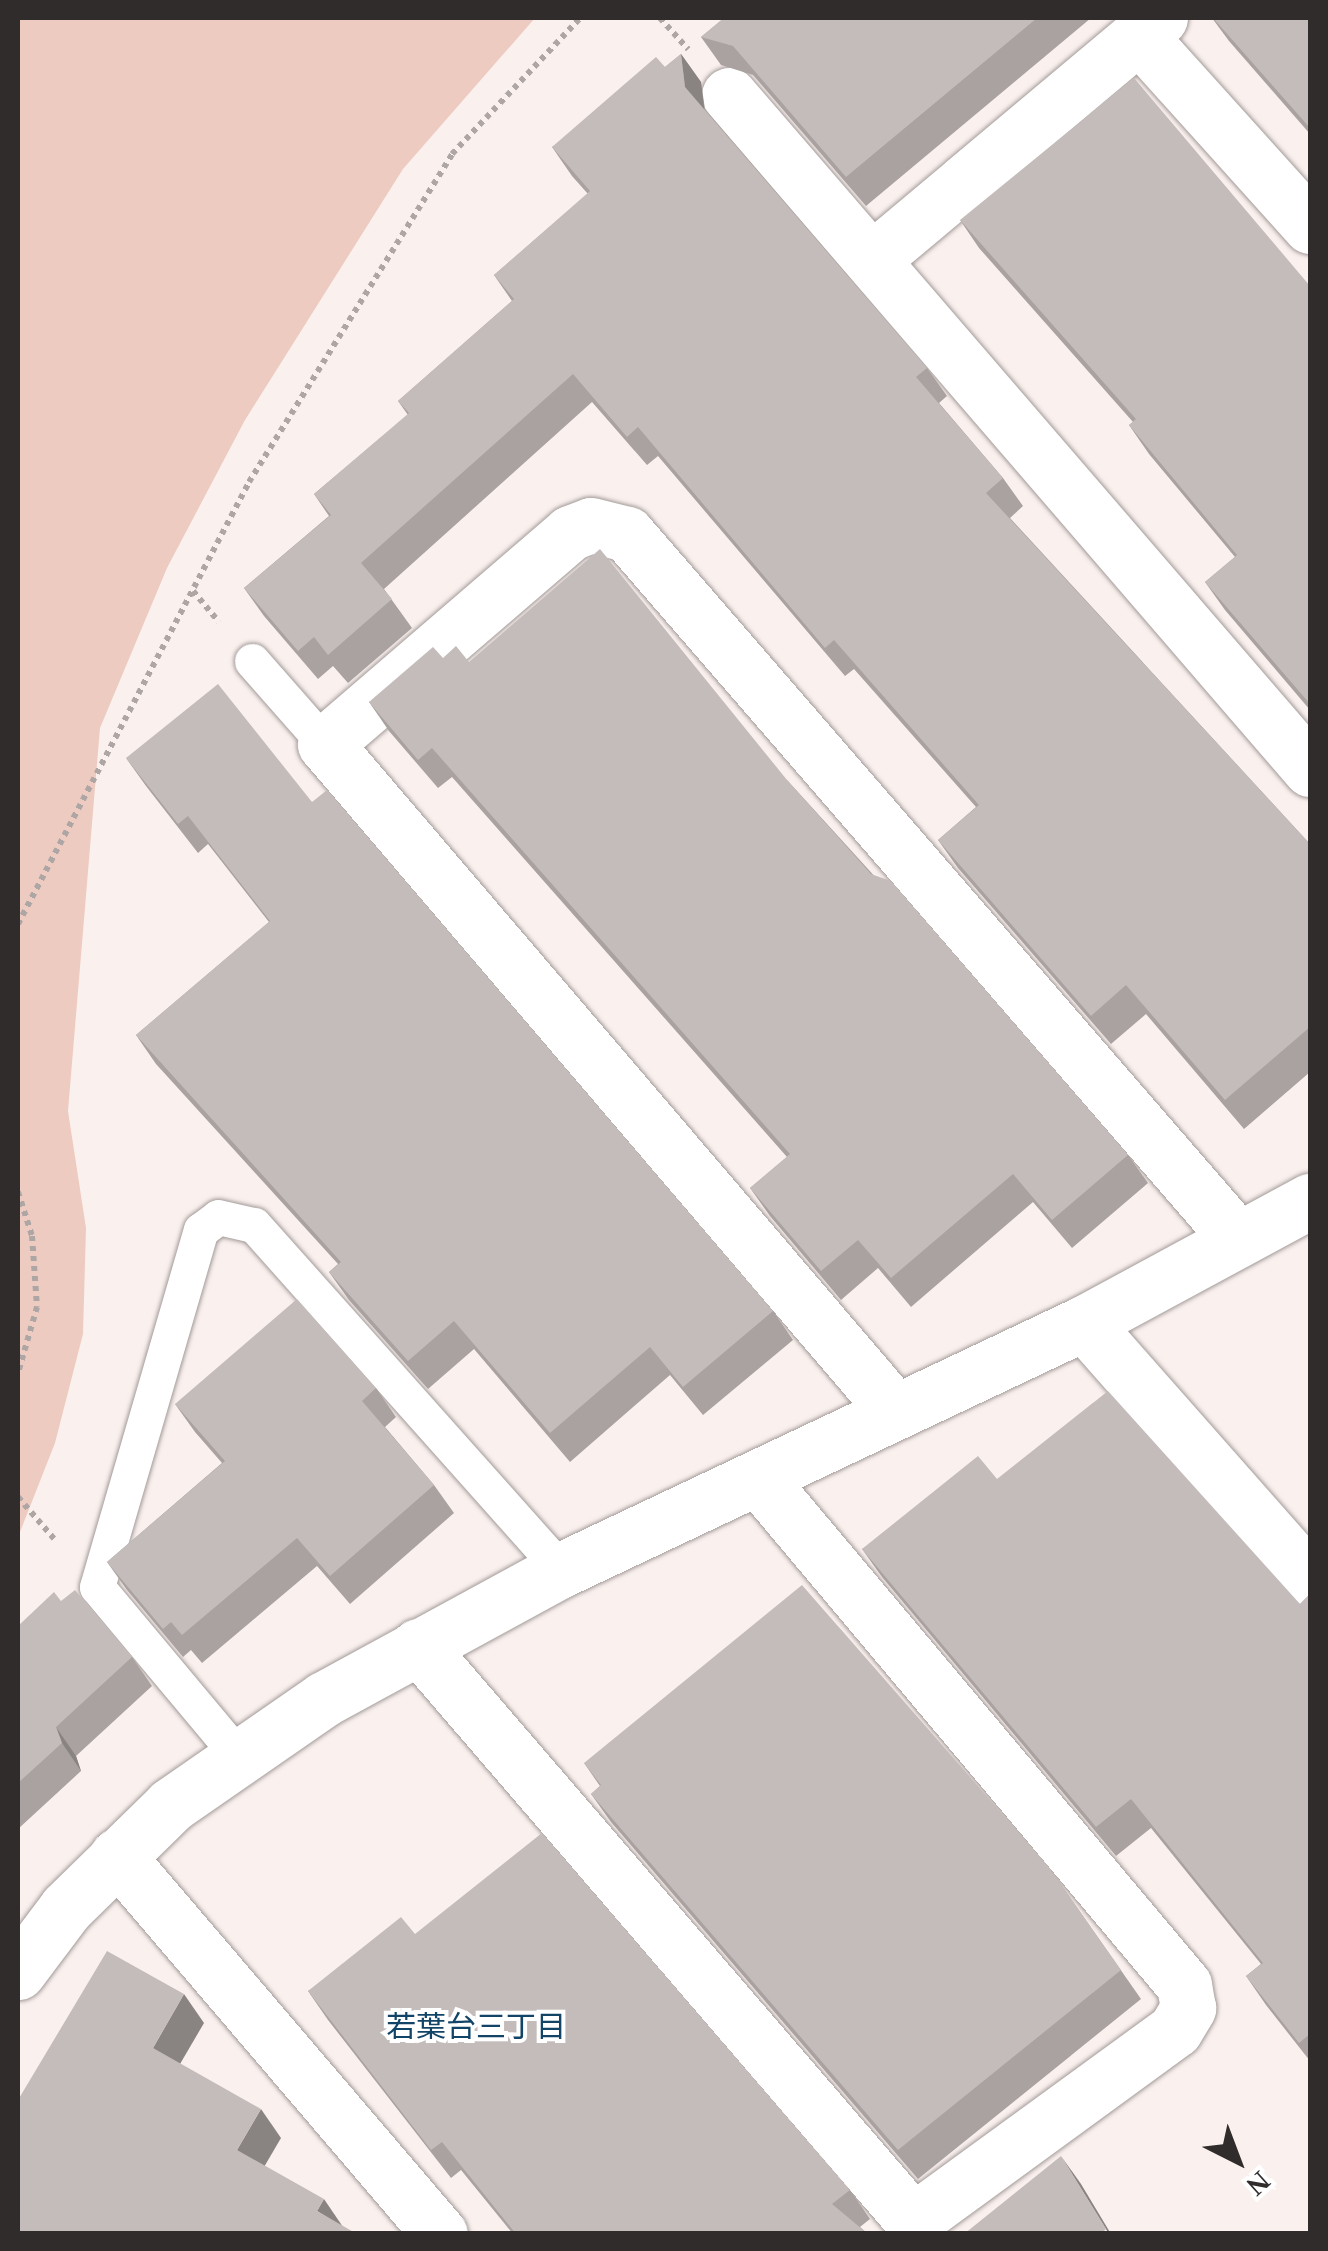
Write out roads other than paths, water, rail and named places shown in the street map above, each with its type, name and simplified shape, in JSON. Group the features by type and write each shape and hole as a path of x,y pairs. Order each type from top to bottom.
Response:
{"street":[{"path":"875,257 1150,27 1310,226"},
{"path":"729,95 875,257 1310,768"},
{"path":"895,1411 325,744 570,533 591,525 627,534 1238,1238"},
{"path":"18,1972 117,1856 235,1752 418,1646 562,1570 1084,1323 1310,1202"},
{"path":"1084,1323 1310,1579"},
{"path":"418,1646 913,2221 1176,2030 1188,2008 1184,1986 758,1478"},
{"path":"117,1856 440,2234"}],"lane":[{"path":"252,661 325,744"},
{"path":"235,1752 96,1587 200,1230 218,1217 254,1225 562,1570"}],"district":[{"name":"若葉台三丁目","path":"476,2027"}]}
